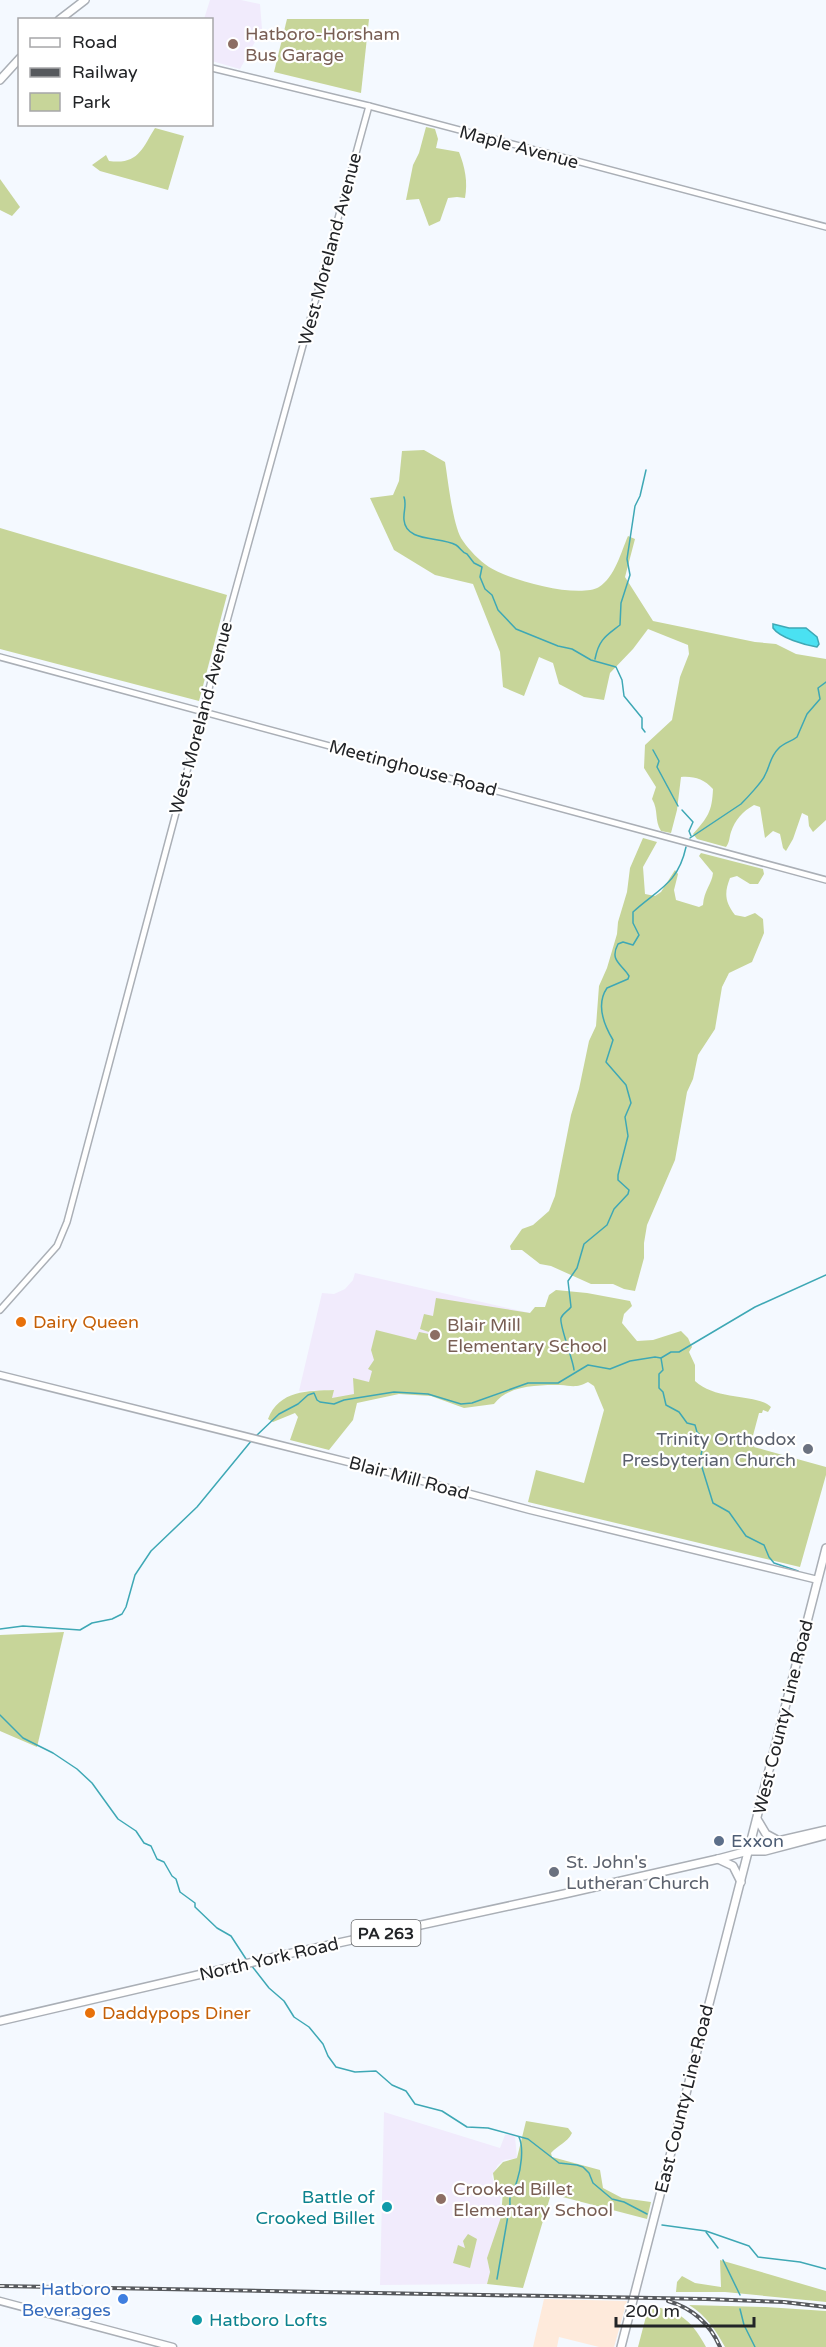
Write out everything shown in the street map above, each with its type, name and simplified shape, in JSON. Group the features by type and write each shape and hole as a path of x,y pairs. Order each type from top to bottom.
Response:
{"main road":[{"path":"62,18 85,0"},
{"path":"0,80 18,60"},
{"name":"Blair Mill Road","path":"0,1375 530,1510 818,1580"},
{"name":"West County Line Road","path":"748,1851 826,1548"},
{"path":"757,1819 762,1830 770,1838 783,1840"},
{"name":"PA 263","path":"748,1851 760,1845 826,1830"},
{"name":"PA 263","path":"748,1851 765,1851 826,1835"},
{"name":"North York Road","path":"0,2021 748,1851"},
{"name":"East County Line Road","path":"621,2347 748,1851"},
{"path":"718,1859 733,1866 741,1882"},
{"path":"0,2301 173,2347"}],"street":[{"name":"Maple Avenue","path":"213,68 369,106 826,227"},
{"name":"West Moreland Avenue","path":"0,1310 57,1246 63,1234 203,711 369,106"},
{"name":"Meetinghouse Road","path":"0,657 826,880"}],"shaded area":[{"name":"Hatboro-Horsham Bus Garage","path":"210,0 241,0 260,4 262,29 240,69 213,61 213,18 204,18"},
{"name":"Blair Mill Elementary School","path":"355,1273 552,1318 384,1388 331,1399 333,1390 299,1391 322,1293 334,1294 345,1289 353,1280"},
{"name":"Crooked Billet Elementary School","path":"384,2112 500,2148 505,2135 512,2133 515,2137 517,2158 504,2160 492,2176 495,2186 501,2186 503,2191 500,2201 500,2225 487,2258 490,2272 487,2284 380,2285"},
{"path":"544,2299 627,2301 614,2347 599,2347 559,2337 557,2347 533,2347"}],"green space":[{"path":"287,19 369,19 361,93 274,72"},
{"path":"426,127 435,129 438,139 436,148 459,152 466,180 465,198 448,198 440,221 429,226 419,199 406,200 413,165"},
{"path":"155,128 184,136 168,190 100,171 92,165 106,155 109,161 119,162 133,158 142,149"},
{"path":"0,179 20,207 12,216 0,210"},
{"path":"424,450 445,462 459,535 471,552 489,567 512,577 544,586 576,591 589,590 605,583 617,564 628,536 635,539 625,577 653,621 755,642 776,644 796,654 826,659 826,820 813,832 809,826 808,816 802,813 786,851 783,848 780,834 773,831 765,838 760,807 754,805 737,820 726,847 697,839 693,834 708,814 713,789 698,779 681,777 677,810 671,833 661,831 652,799 656,787 644,768 645,745 672,720 680,677 689,654 688,645 648,629 610,673 604,700 584,697 559,684 553,663 539,657 524,696 503,687 500,652 473,584 435,575 394,550 370,498 393,495 399,481 402,451"},
{"path":"0,528 227,595 199,701 0,649"},
{"path":"643,838 657,842 643,867 645,894 655,896 661,892 675,870 678,874 674,890 676,900 699,907 703,905 713,873 699,856 701,853 763,869 764,874 758,884 750,884 737,876 730,878 726,893 727,902 735,915 745,917 755,913 763,919 764,933 752,962 729,973 722,987 715,1029 698,1055 693,1079 687,1092 675,1160 647,1225 644,1258 635,1291 613,1284 591,1284 551,1266 540,1264 522,1250 511,1250 510,1246 522,1229 533,1225 549,1211 555,1196 571,1115 589,1041 596,1026 599,986 617,934 630,868"},
{"path":"556,1290 630,1301 632,1306 624,1314 622,1323 637,1341 653,1340 681,1331 688,1338 692,1347 689,1352 695,1365 695,1381 714,1392 757,1400 771,1407 768,1412 763,1410 759,1413 751,1443 755,1444 754,1447 826,1467 826,1475 800,1567 528,1502 536,1470 584,1483 604,1410 594,1386 588,1382 574,1386 524,1387 507,1393 494,1404 464,1408 431,1396 399,1394 357,1403 353,1420 329,1450 290,1440 298,1417 295,1413 273,1422 268,1419 279,1402 295,1394 334,1390 332,1398 354,1394 353,1378 369,1382 372,1371 368,1369 374,1360 371,1350 376,1330 416,1340 419,1332 429,1334 420,1329 424,1314 433,1316 436,1298 530,1313 535,1307 545,1307 549,1295"},
{"path":"64,1632 37,1747 0,1731 0,1635"},
{"path":"526,2121 568,2128 572,2133 551,2153 552,2157 600,2170 603,2188 622,2198 651,2202 647,2219 551,2194 523,2288 487,2284 490,2272 487,2258 501,2217 503,2191 501,2186 495,2186 493,2173 503,2162 517,2158"},
{"path":"468,2234 477,2239 470,2268 453,2263 458,2245 465,2248 463,2241"},
{"path":"720,2260 826,2291 826,2302 725,2292 676,2292 677,2282 682,2276 695,2283 721,2287"},
{"path":"649,2305 669,2310 683,2318 695,2329 706,2347 638,2347"},
{"path":"689,2305 826,2311 826,2347 725,2347 705,2318"}],"water":[{"path":"773,624 789,628 806,628 817,637 819,644 817,647 787,638 776,632"}],"waterway":[{"path":"595,659 601,642 620,625 621,603 630,575 627,559 635,506 640,496 646,470"},
{"path":"404,497 406,527 417,536 456,545 474,563 482,567 480,577 485,589 492,595 498,610 516,629 558,646 572,649 591,660 616,667 622,680 624,696 642,718 642,728 645,732"},
{"path":"690,838 741,804 754,790 764,778 775,752 797,737 807,714 820,699 818,688 826,682"},
{"path":"653,750 659,761 657,767 678,806"},
{"path":"682,810 693,822 689,831 691,836"},
{"path":"574,1370 561,1322 562,1316 571,1307 568,1281 577,1268 584,1244 607,1225 614,1209 629,1190 618,1180 618,1175 628,1136 625,1117 631,1103 626,1085 606,1062 613,1040 602,1014 602,1001 607,988 628,979 629,976 615,954 618,944 623,942 633,945 639,935 633,923 633,912 672,878 678,870 686,847"},
{"path":"256,1436 279,1414 314,1393 320,1402 334,1404 344,1400 394,1392 428,1394 461,1404 472,1403 528,1383 558,1383 588,1365 610,1369 630,1361 661,1358 671,1352 679,1352 755,1307 826,1275"},
{"path":"661,1358 663,1370 659,1374 659,1388 663,1392 666,1405 679,1412 687,1423 695,1425 697,1432 704,1439 700,1461 713,1503 729,1512 746,1536 764,1545 774,1563 798,1571"},
{"path":"0,1629 23,1626 80,1630 92,1623 112,1619 122,1614 135,1575 151,1551 197,1507 252,1440"},
{"path":"0,1715 23,1738 53,1753 77,1769 92,1783 118,1819 136,1831 144,1843 151,1846 157,1859 164,1862 176,1879 180,1892 195,1903 195,1907 217,1928 231,1936 248,1962"},
{"path":"251,1965 269,1988 284,2001 294,2017 309,2027 323,2044 336,2067 355,2072 376,2071 392,2085 406,2091 415,2104 442,2111 467,2127 488,2128 528,2139 559,2163 583,2167 589,2173 593,2183 612,2199 624,2202 647,2214"},
{"path":"497,2279 510,2196 521,2165 522,2153 519,2137"},
{"path":"662,2225 706,2231 749,2246 758,2257 800,2262 826,2269"},
{"path":"706,2232 718,2248"},
{"path":"723,2260 740,2295"},
{"path":"740,2309 744,2325 755,2347"}],"railway":[{"path":"0,2286 706,2299 784,2302 826,2307"},
{"path":"668,2301 685,2308 699,2318 711,2331 720,2347"}],"place":[{"name":"Hatboro-Horsham Bus Garage","path":"233,44"},
{"name":"Dairy Queen","path":"21,1322"},
{"name":"Blair Mill Elementary School","path":"435,1335"},
{"name":"Trinity Orthodox Presbyterian Church","path":"808,1449"},
{"name":"Exxon","path":"719,1841"},
{"name":"St. John's Lutheran Church","path":"554,1872"},
{"name":"Daddypops Diner","path":"90,2013"},
{"name":"Crooked Billet Elementary School","path":"441,2199"},
{"name":"Battle of Crooked Billet","path":"387,2207"},
{"name":"Hatboro Beverages","path":"123,2299"},
{"name":"Hatboro Lofts","path":"197,2320"}]}
